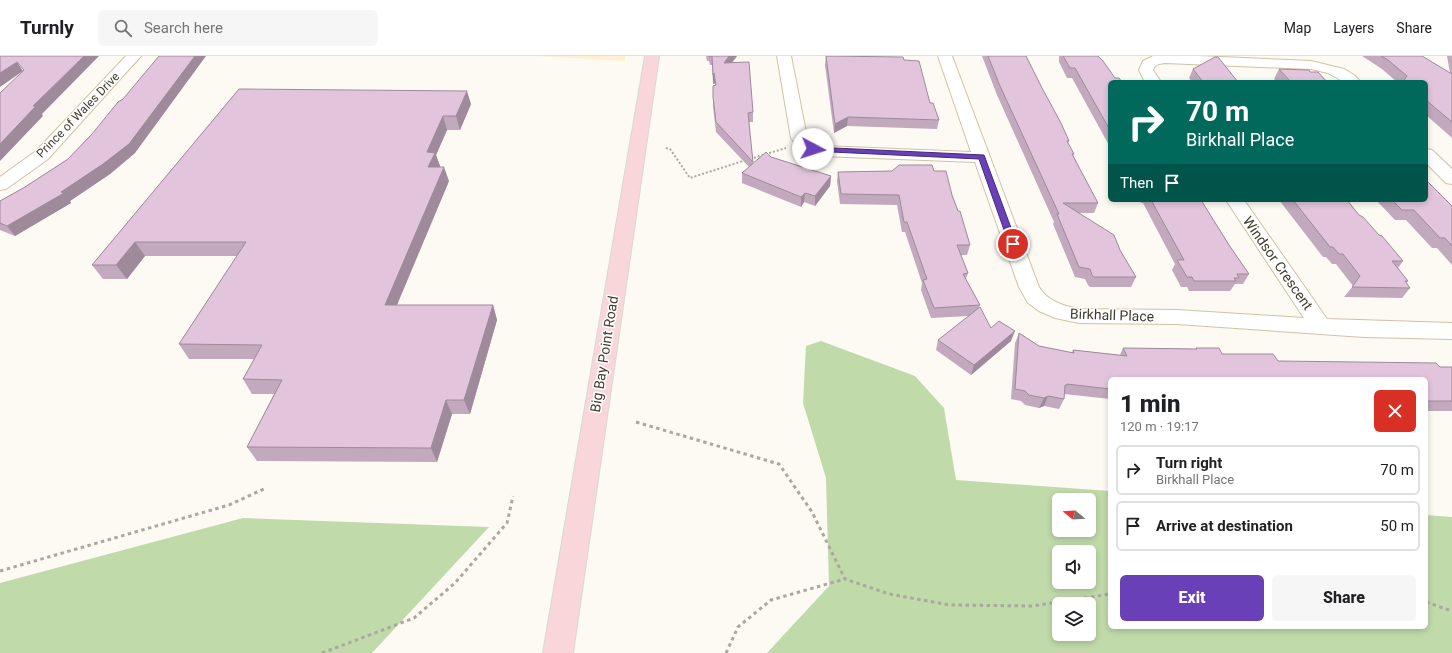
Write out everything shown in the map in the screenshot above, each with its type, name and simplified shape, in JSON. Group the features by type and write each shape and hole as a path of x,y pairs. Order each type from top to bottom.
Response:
{"main road":[{"name":"Big Bay Point Road","path":"558,653 583,484 652,56"}],"street":[{"name":"Prince of Wales Drive","path":"0,185 42,155 134,56"},
{"path":"784,56 799,138 806,146 821,151 981,157"},
{"name":"Birkhall Place","path":"945,56 1028,287 1035,298 1046,306 1062,313 1079,316 1177,317 1364,329 1452,331"},
{"path":"1152,80 1146,70 1148,64 1154,60 1165,59 1311,65 1341,73 1350,80"},
{"path":"1428,156 1452,180"},
{"name":"Windsor Crescent","path":"1236,202 1321,326"}],"path":[{"path":"666,148 670,149 690,178 788,148"},
{"path":"636,422 779,464 812,512 845,579"},
{"path":"0,571 228,505 266,488"},
{"path":"322,653 414,618 455,583 506,523 513,496"},
{"path":"726,653 738,627 772,600 845,579 889,594 950,605 1032,606 1108,594"},
{"path":"1428,603 1452,611"}],"shaded area":[{"path":"536,56 625,56 625,61"}],"green space":[{"path":"821,341 915,376 944,408 956,480 1108,491 1108,629 1428,629 1428,515 1452,517 1452,653 767,653 829,586 826,478 803,403 806,346"},
{"path":"243,518 489,527 372,653 0,653 0,583"}],"building":[{"path":"0,56 84,56 33,106 36,106 0,144 0,93 24,70 17,62 0,73"},
{"path":"159,56 195,56 129,144 103,164 61,192 64,193 7,226 0,223 0,201 25,187 68,159 92,134 118,102 123,99"},
{"path":"712,56 729,56 724,63 749,62 753,112 748,113 753,162 716,122 713,86 716,85 714,73 713,75"},
{"path":"826,56 903,57 904,60 919,61 930,103 933,103 939,120 848,117 835,124"},
{"path":"988,56 1026,56 1061,123 1069,141 1067,141 1074,154 1072,154 1098,203 1063,203 1114,235 1120,250 1136,277 1094,277 1090,269 1079,267 1057,214 1059,214 1000,86"},
{"path":"1063,56 1098,56 1115,78 1119,78 1120,80 1108,80 1108,126 1075,68 1070,68"},
{"path":"1381,56 1422,56 1452,74 1452,122 1428,102 1428,80 1404,80 1407,76"},
{"path":"1215,57 1218,57 1236,80 1201,80 1193,69"},
{"path":"1279,69 1309,70 1310,72 1318,72 1325,80 1289,80"},
{"path":"239,89 467,91 456,116 443,116 427,152 435,153 428,167 444,167 385,305 493,305 464,400 446,400 431,448 247,447 282,380 243,379 262,345 179,344 246,242 135,242 116,265 92,265"},
{"path":"766,152 771,157 831,176 815,196 805,193 801,197 742,173"},
{"path":"899,165 932,165 934,171 946,171 952,195 958,211 960,211 970,245 957,245 968,273 963,274 980,305 934,308 923,280 927,279 907,222 904,222 899,195 841,194 838,172 892,171"},
{"path":"1428,182 1452,206 1452,246 1445,238 1440,238 1414,210 1402,210 1394,202 1428,202"},
{"path":"1152,202 1202,202 1249,274 1237,274 1239,278 1234,278 1236,281 1194,281 1192,277 1187,277 1177,260 1184,260"},
{"path":"1295,202 1349,202 1359,215 1363,217 1379,235 1382,236 1403,261 1392,261 1408,281 1405,281 1410,288 1352,287 1360,276 1343,254 1339,254 1333,247 1330,247"},
{"path":"980,307 991,328 999,321 1015,331 974,365 938,340"},
{"path":"1019,333 1039,346 1074,353 1073,350 1127,356 1123,348 1219,348 1222,354 1273,354 1278,361 1436,363 1440,367 1452,367 1452,401 1428,401 1428,377 1108,377 1108,389 1065,385 1064,399 1048,396 1044,398 1029,395 1025,391 1015,389"}],"route":[{"path":"813,149 821,151 981,157 1013,244"}]}
